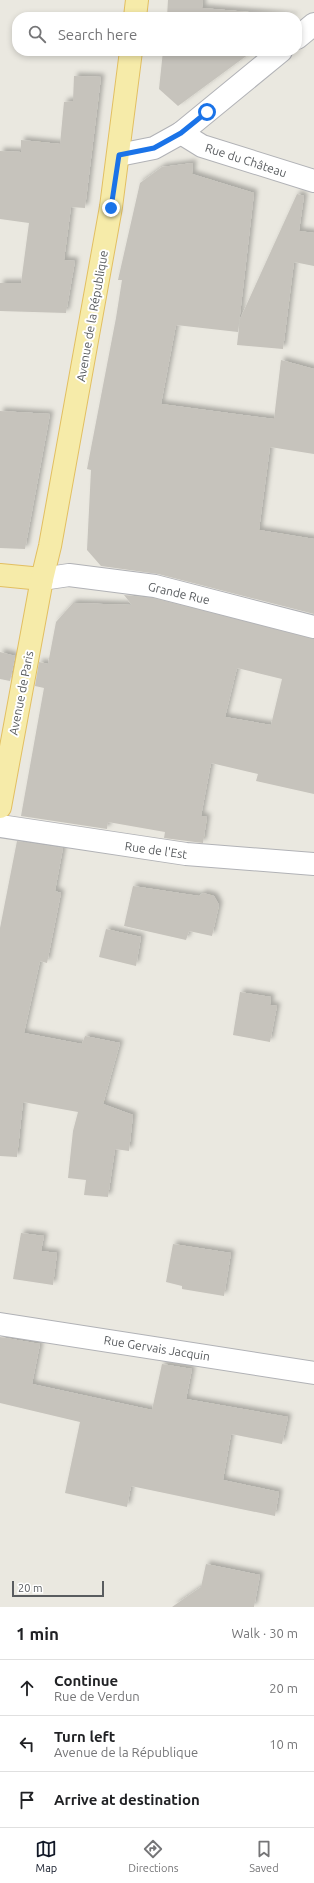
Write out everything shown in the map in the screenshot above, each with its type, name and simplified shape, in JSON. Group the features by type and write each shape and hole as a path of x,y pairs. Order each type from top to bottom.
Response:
{"main road":[{"path":"136,12 137,0"},
{"name":"Avenue de la République","path":"42,579 52,538 110,215 119,155 130,56"},
{"path":"0,575 15,578 42,579"},
{"name":"Avenue de Paris","path":"0,807 42,579"}],"street":[{"path":"302,34 314,24"},
{"path":"119,155 154,148 181,133 275,56"},
{"name":"Rue du Château","path":"181,133 202,146 314,181"},
{"name":"Grande Rue","path":"42,579 69,575 155,586 314,627"},
{"name":"Rue de l'Est","path":"0,826 186,854 314,864"},
{"name":"Rue Gervais Jacquin","path":"0,1324 314,1373"}],"building":[{"path":"168,0 203,0 202,8 249,12 167,12"},
{"path":"162,56 246,56 178,106 159,89"},
{"path":"74,76 101,77 85,208 71,207 64,260 75,261 66,313 0,311 0,283 21,283 29,223 0,219 0,151 21,152 21,140 60,144 64,102 73,101"},
{"path":"193,163 192,174 254,193 238,332 176,325 161,404 274,419 281,360 314,369 314,454 270,447 259,530 314,539 314,614 158,574 101,566 87,550 91,470 87,469 116,318 122,280 118,280 140,183 162,167"},
{"path":"297,194 304,196 299,231 314,233 314,266 294,262 283,349 237,345 240,319"},
{"path":"0,411 50,414 25,549 0,548"},
{"path":"124,595 153,598 314,639 314,794 256,781 258,774 211,763 201,816 207,817 203,843 164,838 165,832 108,822 107,829 21,816 44,688 35,686 39,662 48,664 56,622 73,603 132,605","holes":["237,668 282,679 271,725 225,717"]},
{"path":"0,652 15,656 10,681 0,679"},
{"path":"17,841 63,848 55,891 61,893 47,963 40,961 24,1033 82,1044 85,1036 120,1043 103,1104 133,1115 129,1151 115,1149 108,1197 84,1195 86,1180 68,1178 73,1131 78,1112 23,1102 17,1157 0,1156 0,928"},
{"path":"133,886 199,896 203,893 214,896 219,905 212,936 189,931 186,940 124,926"},
{"path":"106,929 141,937 136,966 99,957"},
{"path":"240,992 271,997 270,1005 277,1006 270,1042 233,1035"},
{"path":"21,1233 44,1236 41,1251 57,1253 53,1285 13,1279"},
{"path":"173,1244 231,1253 224,1296 182,1289 182,1286 166,1282"},
{"path":"0,1337 40,1344 32,1384 152,1410 162,1364 192,1369 186,1399 288,1417 282,1444 231,1434 223,1480 279,1492 275,1516 131,1486 127,1507 65,1493 80,1422 0,1403"},
{"path":"206,1564 260,1575 254,1607 172,1607 201,1587"}],"route":[{"path":"111,208 119,155 154,148 181,133 207,112"}]}
